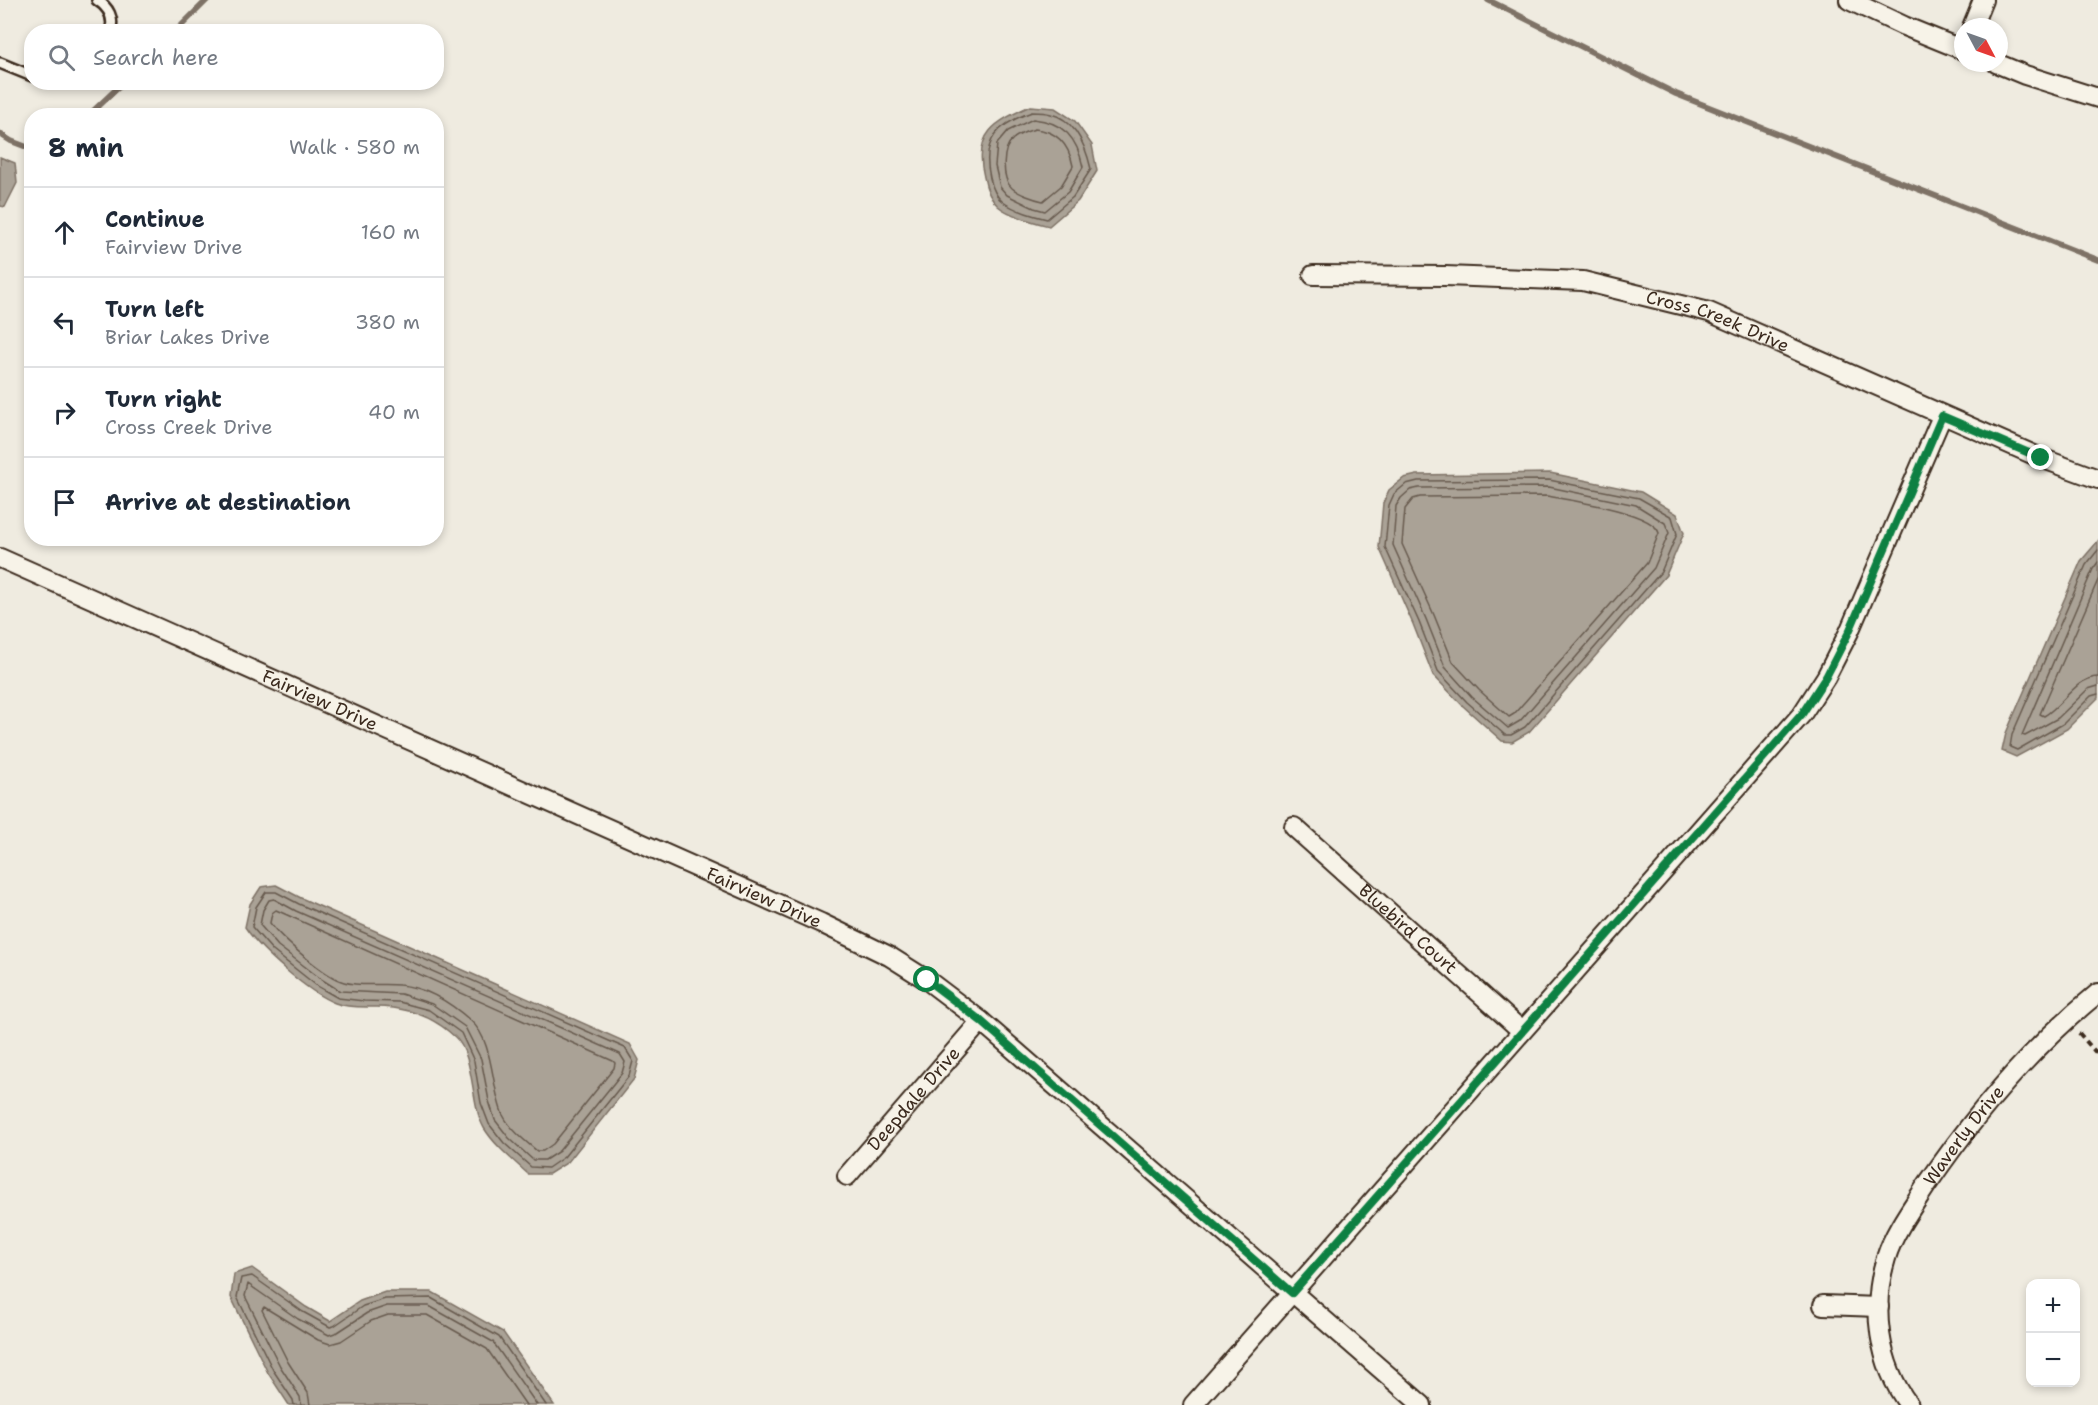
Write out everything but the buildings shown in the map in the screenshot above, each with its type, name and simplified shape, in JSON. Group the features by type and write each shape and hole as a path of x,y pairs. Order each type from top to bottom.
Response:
{"street":[{"path":"1849,0 1904,27 1954,46"},
{"path":"1976,18 1983,0"},
{"path":"2008,68 2098,98"},
{"name":"Cross Creek Drive","path":"1313,275 1445,276 1583,281 1709,312 1942,416 2041,458 2098,479"},
{"path":"1193,1405 1783,737 1815,694 1849,632 1942,416"},
{"name":"Fairview Drive","path":"0,558 821,922 889,956 927,980 981,1021 1422,1405"},
{"name":"Bluebird Court","path":"1294,827 1522,1031"},
{"name":"Waverly Drive","path":"1909,1405 1893,1381 1880,1337 1880,1290 1887,1256 1911,1208 1970,1124 2021,1065 2066,1019 2098,993"},
{"name":"Deepdale Drive","path":"847,1176 981,1021"},
{"path":"1823,1305 1879,1307"}],"lane":[{"path":"97,0 104,4 111,14 112,24"},
{"path":"0,63 24,73"}],"path":[{"path":"2066,1019 2098,1055"}],"water":[{"path":"1030,106 1055,108 1075,121 1092,145 1097,171 1078,201 1049,226 1015,216 998,206 987,189 981,162 984,139 990,131 1006,118"},
{"path":"0,157 15,163 17,183 5,207 0,206"},
{"path":"1550,473 1641,492 1677,514 1684,533 1666,575 1529,732 1512,742 1502,741 1433,675 1379,547 1383,503 1389,490 1404,478 1417,475"},
{"path":"2098,541 2098,698 2067,729 2016,757 2002,751 2006,733 2081,561"},
{"path":"276,885 630,1044 639,1060 634,1079 568,1162 549,1174 528,1174 499,1147 484,1128 476,1106 466,1055 455,1037 447,1030 428,1018 408,1011 387,1007 340,1005 324,998 299,981 252,937 245,927 250,904 261,887"},
{"path":"252,1268 306,1307 330,1321 360,1301 385,1292 432,1292 503,1332 554,1405 289,1405 268,1373 231,1297 234,1274"}],"waterway":[{"path":"183,24 207,0"},
{"path":"1488,0 1676,94 2098,260"},
{"path":"96,108 116,90"},
{"path":"0,134 24,146"}],"route":[{"path":"927,980 981,1021 1292,1293 1802,714 1826,677 1849,632 1942,416 2041,458"}]}
